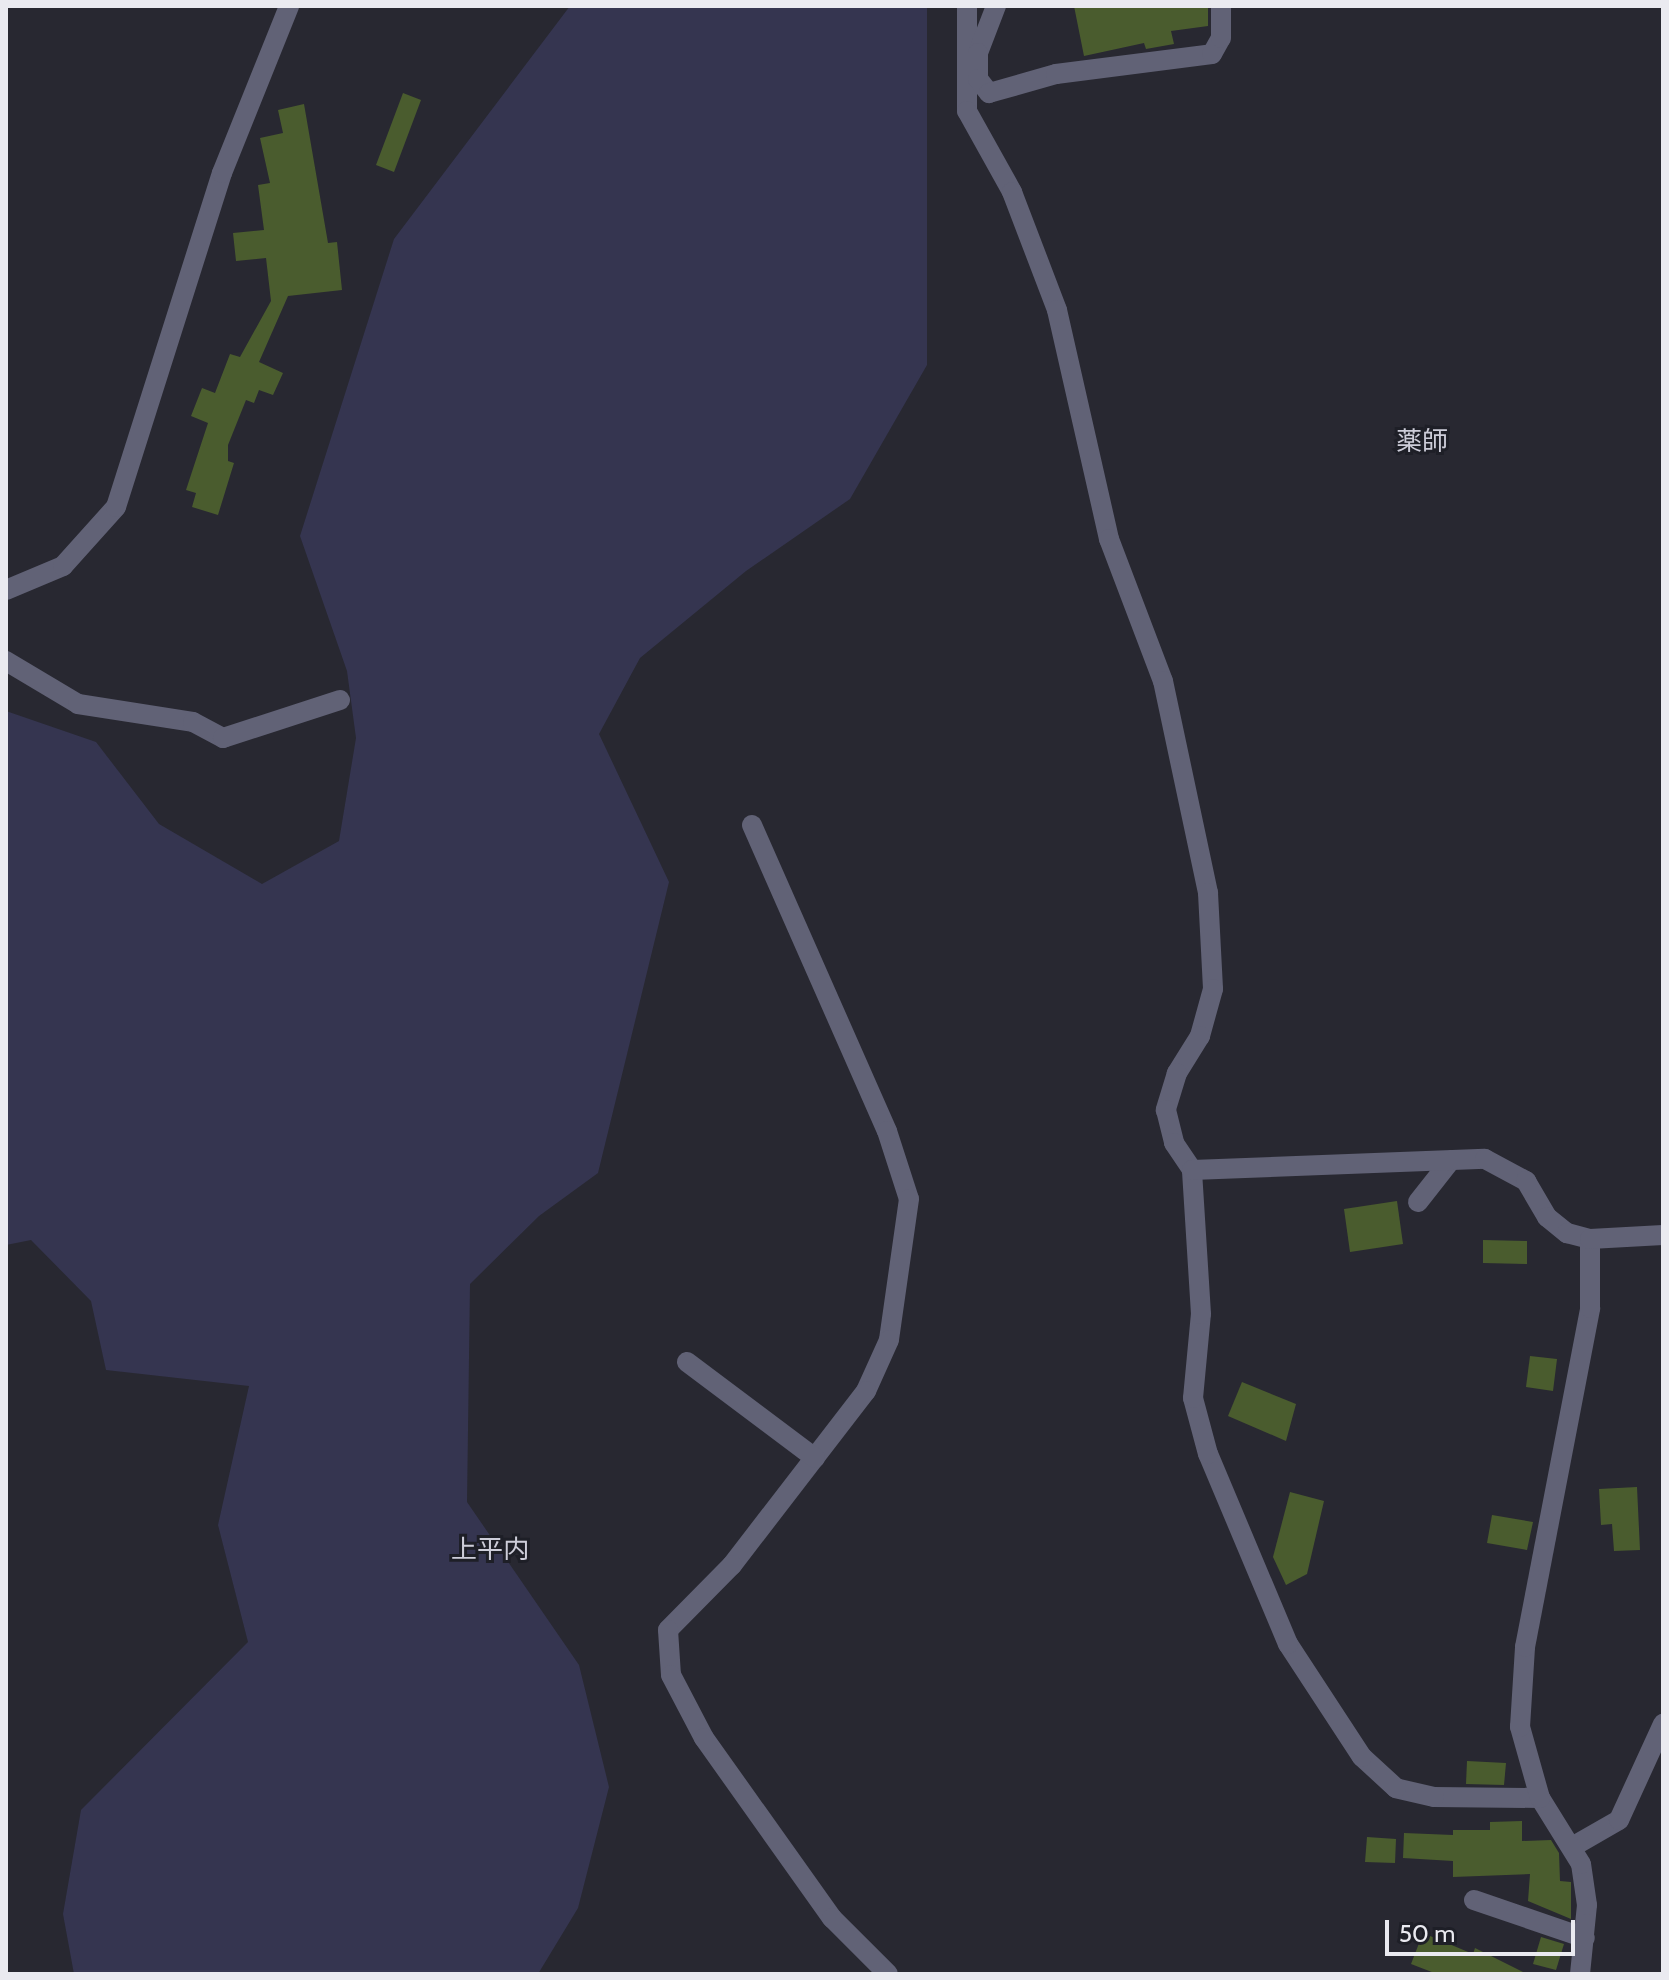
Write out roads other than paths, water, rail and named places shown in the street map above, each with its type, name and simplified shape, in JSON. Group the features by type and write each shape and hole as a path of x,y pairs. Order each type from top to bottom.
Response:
{"street":[{"path":"6,590 63,566 116,507 222,173 289,6"},
{"path":"967,6 967,111 1012,192 1057,310 1109,539 1163,681 1208,893 1213,989 1200,1036 1177,1073 1166,1110 1174,1143 1192,1170 1201,1314 1193,1398 1208,1454 1288,1644 1362,1757 1396,1788 1434,1797 1540,1798"},
{"path":"996,6 978,53 978,79 989,93 1056,74 1212,54 1221,38 1221,6"},
{"path":"6,661 78,704 193,722 223,738 340,700"},
{"path":"752,825 887,1131 909,1199 889,1340 866,1391 732,1565 668,1630 671,1675 704,1738 832,1918 888,1974"},
{"path":"1192,1170 1451,1160 1506,1165 1526,1181 1547,1217 1567,1233 1590,1239 1663,1235"},
{"path":"1418,1202 1451,1160"},
{"path":"1580,1974 1587,1905 1572,1847 1540,1798 1520,1727 1525,1647 1590,1308 1590,1239"},
{"path":"687,1362 815,1458"},
{"path":"1572,1847 1619,1820 1663,1724"},
{"path":"1644,1765 1663,1775"},
{"path":"1474,1900 1585,1938"}],"district":[{"name":"薬師","path":"1422,442"},
{"name":"上平内","path":"490,1550"}]}
